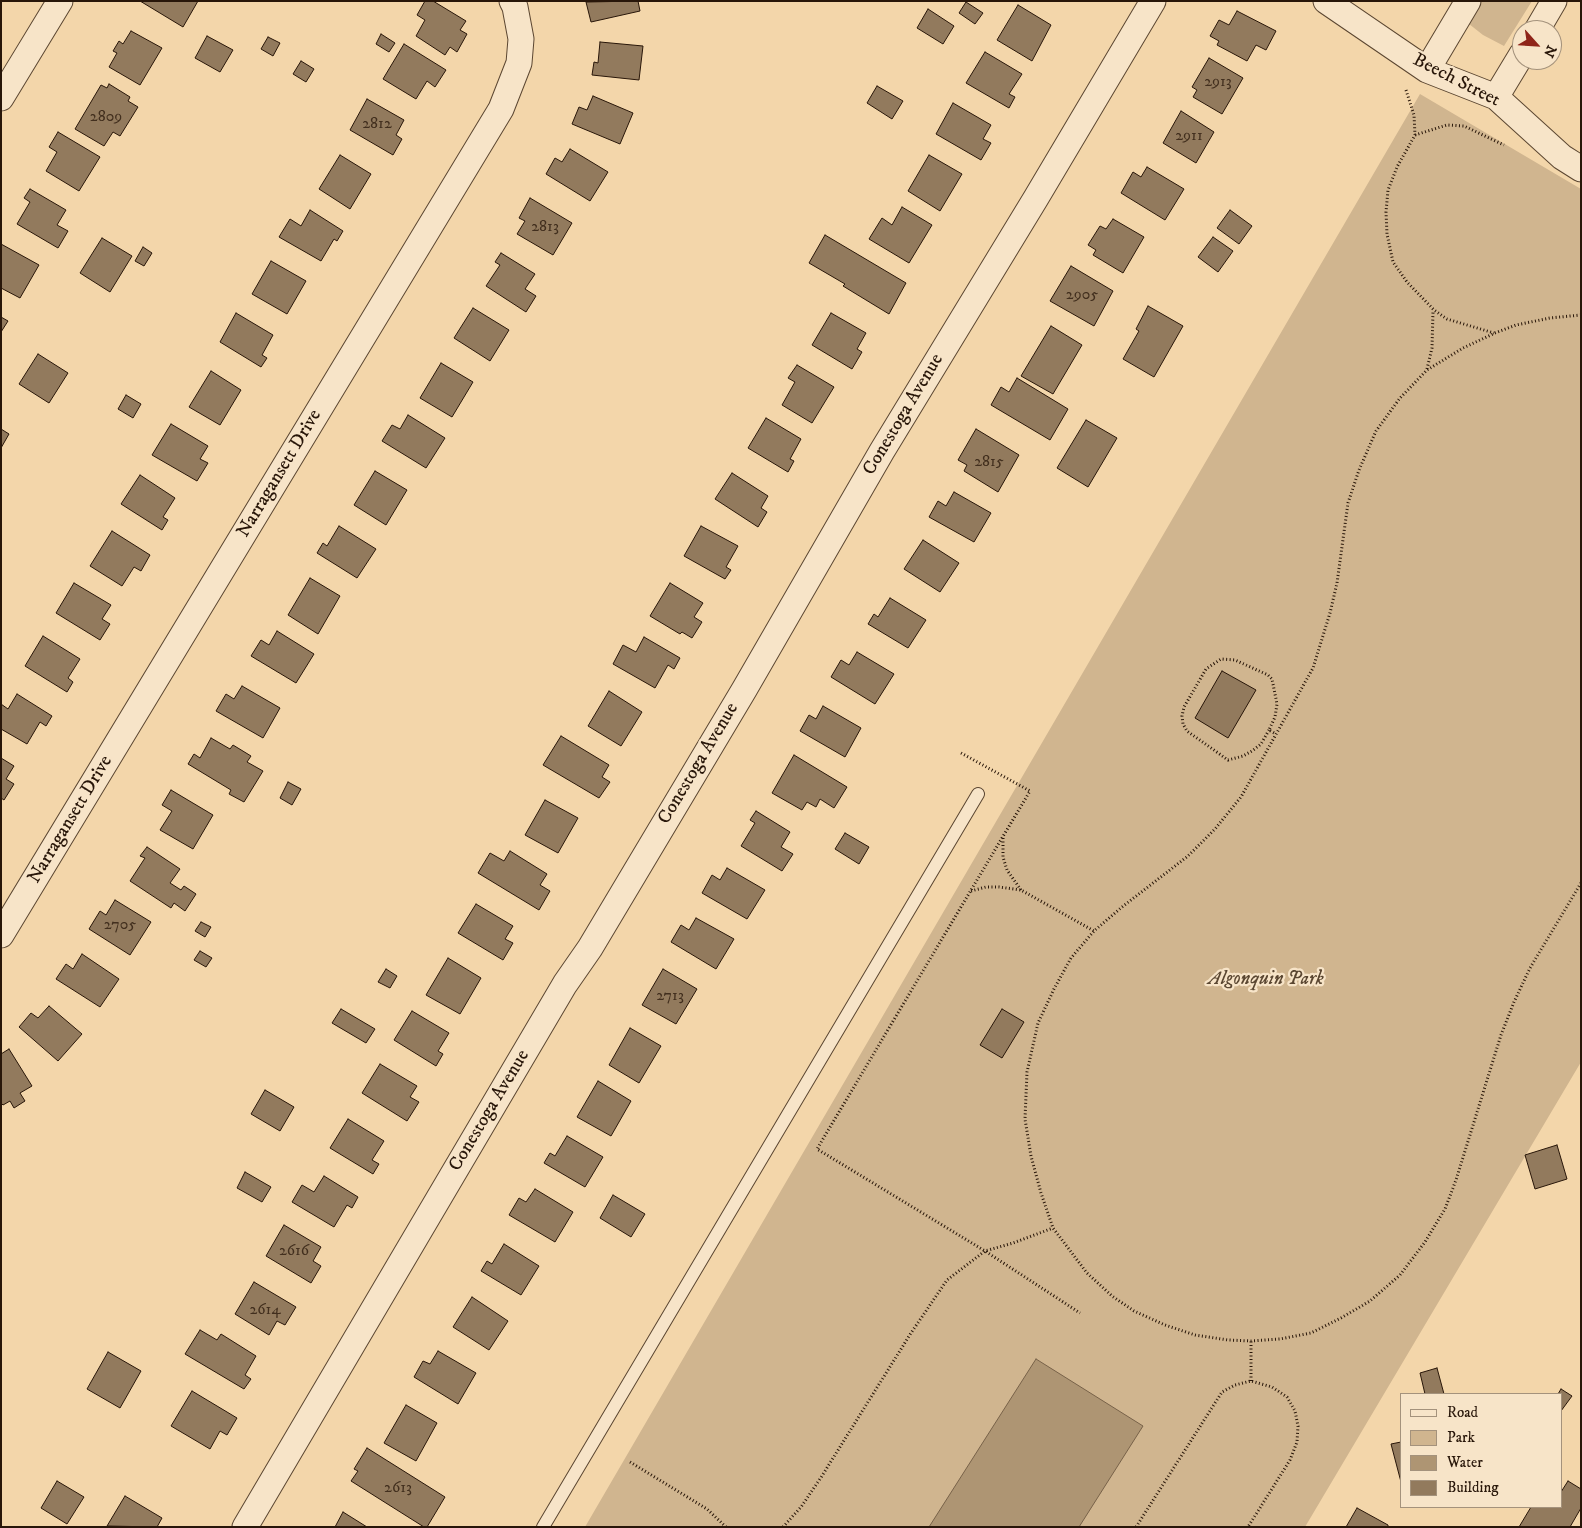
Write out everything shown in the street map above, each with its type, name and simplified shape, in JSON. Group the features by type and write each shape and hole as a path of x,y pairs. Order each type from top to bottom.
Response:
{"street":[{"path":"1,98 60,1"},
{"name":"Narragansett Drive","path":"1,935 501,109 519,63 521,39 515,7 512,1"},
{"name":"Conestoga Avenue","path":"245,1527 565,984 590,948 744,690 882,451 1153,1"},
{"name":"Beech Street","path":"1326,1 1427,70 1496,97 1562,157 1581,169"},
{"path":"1427,70 1468,1"},
{"path":"1543,20 1554,1"},
{"path":"1496,97 1512,70"}],"lane":[{"path":"543,1527 978,794"}],"path":[{"path":"1400,86 1406,91 1414,116 1415,135 1388,190 1386,234 1393,262 1407,282 1434,310 1447,319 1495,333"},
{"path":"1415,135 1447,125 1464,126 1507,146"},
{"path":"1427,370 1432,348 1434,310"},
{"path":"1581,315 1550,318 1495,333 1463,348 1427,370 1400,398 1376,431 1358,470 1348,503 1337,583 1313,668 1241,797 1188,856 1094,931 1071,958 1038,1024 1027,1072 1024,1119 1041,1193 1053,1228 1087,1273 1112,1296 1134,1311 1165,1325 1195,1335 1251,1341 1280,1339 1311,1333 1370,1301 1400,1275 1425,1242 1445,1209 1456,1180 1501,1035 1514,1002 1530,968 1581,883"},
{"path":"1221,658 1228,658 1268,675 1272,679 1277,704 1275,717 1269,730 1261,744 1252,751 1243,756 1228,760 1187,731 1183,724 1182,716 1184,707 1206,669 1221,658"},
{"path":"1269,730 1276,734"},
{"path":"961,753 1030,791 817,1149 985,1251 1080,1313"},
{"path":"1003,838 1003,857 1007,870 1021,890"},
{"path":"971,891 986,887 1021,890 1094,931"},
{"path":"783,1527 801,1507 820,1479 947,1280 985,1251 1053,1228"},
{"path":"1251,1341 1251,1381"},
{"path":"1136,1527 1222,1392 1235,1385 1251,1381 1272,1387 1287,1397 1295,1411 1298,1426 1297,1442 1290,1460 1248,1527"},
{"path":"630,1462 707,1509 726,1527"}],"green space":[{"path":"1476,1 1532,1 1520,20 1512,20 1512,33 1504,46 1483,35 1464,20"},
{"name":"Algonquin Park","path":"1420,94 1581,189 1581,1062 1305,1527 585,1527"}],"water":[{"path":"1036,1359 1143,1426 1079,1527 929,1527"}],"building":[{"path":"140,1 198,1 183,27"},
{"path":"425,1 433,1 466,21 460,30 467,34 457,52 450,47 445,55 416,36 425,20 417,15"},
{"path":"638,1 640,11 591,22 586,2"},
{"path":"966,2 983,13 975,24 959,13"},
{"path":"1018,5 1051,25 1032,61 997,40"},
{"path":"928,9 954,26 943,44 917,28"},
{"path":"1237,11 1276,31 1266,50 1256,45 1247,61 1217,45 1219,41 1210,36 1219,20 1229,25"},
{"path":"131,31 162,48 140,85 109,67 117,53 113,51 119,41 123,44"},
{"path":"381,34 395,43 389,52 376,44"},
{"path":"207,36 233,50 220,72 195,58"},
{"path":"268,37 280,43 273,56 261,49"},
{"path":"600,42 643,46 639,80 592,75 594,62 598,63"},
{"path":"404,44 446,70 435,87 427,81 416,99 383,79"},
{"path":"985,52 1022,74 1009,94 1015,97 1009,108 966,83"},
{"path":"1209,58 1243,78 1222,114 1193,97 1197,90 1192,87"},
{"path":"301,61 314,69 306,82 293,74"},
{"path":"109,84 130,97 128,101 138,107 120,136 113,132 104,146 75,129 101,85 107,88"},
{"path":"877,86 903,101 892,119 867,103"},
{"path":"593,96 633,113 620,144 572,124 579,107 587,110"},
{"path":"367,99 404,120 396,135 402,139 393,155 350,130"},
{"path":"953,103 991,125 983,139 991,143 981,160 936,134"},
{"path":"1181,111 1214,132 1196,163 1163,143"},
{"path":"58,132 100,157 79,191 46,171 57,152 49,147"},
{"path":"570,149 608,172 590,201 546,174 555,158 562,162"},
{"path":"340,155 371,174 350,209 319,189"},
{"path":"929,155 962,174 940,211 908,191"},
{"path":"1147,167 1184,189 1165,220 1121,193 1133,172 1141,177"},
{"path":"30,189 66,210 57,225 68,231 58,248 17,224 30,202 24,198"},
{"path":"530,198 572,223 553,255 517,234 525,221 519,218"},
{"path":"902,207 932,225 909,263 869,239 882,218 892,225"},
{"path":"310,210 343,231 337,241 334,239 321,261 279,237 290,219 301,226"},
{"path":"1230,210 1252,226 1239,244 1217,228"},
{"path":"1113,219 1144,237 1123,273 1093,255 1096,250 1088,245 1100,226 1106,229"},
{"path":"825,235 906,283 889,314 843,286 845,284 809,263"},
{"path":"1213,237 1233,251 1218,272 1198,257"},
{"path":"102,238 132,256 110,292 80,273"},
{"path":"1,244 39,265 20,298 1,288"},
{"path":"143,247 152,253 144,266 135,261"},
{"path":"501,253 535,274 525,289 536,296 526,312 486,286 500,265 495,262"},
{"path":"271,261 306,281 287,314 252,294"},
{"path":"1071,266 1113,291 1094,326 1050,301"},
{"path":"1148,306 1183,326 1154,377 1123,359 1139,331 1136,329"},
{"path":"473,308 509,330 490,361 454,338"},
{"path":"236,313 273,335 262,355 267,358 261,367 220,342"},
{"path":"831,313 866,333 857,349 862,352 852,369 812,345"},
{"path":"1,317 8,321 1,332"},
{"path":"1051,326 1082,345 1053,394 1021,376"},
{"path":"38,354 68,373 49,403 19,384"},
{"path":"441,363 473,382 452,417 420,398"},
{"path":"797,365 834,387 812,423 782,405 795,382 788,378"},
{"path":"211,371 241,390 220,425 189,407"},
{"path":"1017,378 1068,409 1050,440 991,405 1001,387 1009,392"},
{"path":"126,395 141,404 133,418 118,409"},
{"path":"408,415 445,438 426,468 382,441 392,425 400,429"},
{"path":"766,418 801,439 790,459 794,461 788,472 748,448"},
{"path":"1086,420 1117,438 1088,487 1057,468"},
{"path":"171,424 208,446 200,459 208,463 197,481 152,455"},
{"path":"1,429 9,434 1,448"},
{"path":"976,429 1019,455 998,492 964,471 967,465 958,460"},
{"path":"375,471 407,490 386,525 354,505"},
{"path":"732,473 768,496 761,508 767,512 758,527 715,499"},
{"path":"140,475 175,498 163,517 168,520 162,530 121,504"},
{"path":"954,492 991,513 974,542 929,517 938,501 946,506"},
{"path":"339,526 376,549 357,578 317,553 323,543 327,546"},
{"path":"701,526 738,546 726,567 731,570 725,579 684,556"},
{"path":"112,531 150,555 141,571 134,567 122,586 90,566"},
{"path":"923,540 959,563 940,592 904,569"},
{"path":"310,578 340,596 318,634 288,615"},
{"path":"74,583 111,605 102,619 110,624 100,640 56,613"},
{"path":"670,583 703,603 694,617 702,622 692,638 682,632 680,634 650,616"},
{"path":"890,598 926,620 908,648 868,624 874,614 878,617"},
{"path":"277,631 314,654 296,683 251,656 261,640 269,645"},
{"path":"43,636 80,659 68,678 73,682 67,692 25,666"},
{"path":"644,637 680,658 674,669 668,665 655,688 613,664 623,645 636,652"},
{"path":"857,652 894,674 875,704 831,677 841,660 849,665"},
{"path":"1222,671 1256,690 1228,738 1195,718"},
{"path":"242,686 280,708 263,738 216,711 226,694 234,699"},
{"path":"609,691 642,712 621,746 588,726"},
{"path":"17,694 52,716 46,726 40,722 27,744 1,729 1,704 8,709"},
{"path":"823,706 861,728 845,757 800,731 809,715 816,719"},
{"path":"561,736 609,765 602,777 610,782 599,798 543,765"},
{"path":"211,738 230,749 233,745 251,756 247,762 263,771 244,802 229,794 231,790 188,764 194,754 200,758"},
{"path":"794,755 847,787 834,808 820,799 816,807 807,802 802,810 772,793"},
{"path":"1,758 14,766 6,779 14,784 4,800 1,798"},
{"path":"288,782 301,789 292,805 280,798"},
{"path":"171,790 213,815 193,849 160,830 172,811 162,805"},
{"path":"545,800 578,818 558,853 525,835"},
{"path":"756,811 790,832 781,847 793,854 782,871 741,846 755,823 750,820"},
{"path":"845,833 869,847 859,864 835,849"},
{"path":"147,847 180,869 170,883 181,890 184,886 196,894 185,911 174,903 171,908 130,881 145,858 140,856"},
{"path":"510,851 547,874 540,885 550,891 539,910 478,873 490,853 504,861"},
{"path":"727,868 765,890 747,919 702,893 712,875 720,880"},
{"path":"115,900 151,922 130,955 89,929 100,911 106,915"},
{"path":"476,904 513,926 505,939 513,943 503,960 458,933"},
{"path":"696,918 734,939 716,969 671,942 681,925 689,930"},
{"path":"201,922 211,927 205,937 195,931"},
{"path":"200,951 212,958 206,967 194,960"},
{"path":"82,954 119,979 100,1007 56,979 66,964 73,969"},
{"path":"448,958 481,978 460,1014 426,995"},
{"path":"386,969 397,976 390,988 378,982"},
{"path":"663,969 697,989 676,1024 642,1005"},
{"path":"49,1006 82,1034 58,1061 19,1027 31,1013 38,1018"},
{"path":"341,1009 375,1029 366,1043 332,1023"},
{"path":"1002,1009 1024,1022 1002,1058 980,1045"},
{"path":"412,1011 449,1033 438,1051 443,1054 436,1066 394,1040"},
{"path":"630,1028 661,1046 639,1083 609,1065"},
{"path":"9,1049 32,1086 20,1093 25,1101 14,1108 10,1101 3,1105 1,1103 1,1054"},
{"path":"380,1064 417,1086 410,1097 419,1102 407,1121 362,1093"},
{"path":"598,1081 631,1101 611,1136 577,1117"},
{"path":"265,1090 294,1107 280,1131 251,1114"},
{"path":"348,1119 384,1141 372,1160 379,1164 373,1174 330,1148"},
{"path":"567,1136 603,1157 585,1187 544,1163 550,1153 555,1156"},
{"path":"1557,1145 1567,1179 1535,1189 1525,1155"},
{"path":"245,1172 271,1187 262,1202 237,1188"},
{"path":"324,1176 358,1197 352,1208 347,1205 334,1227 292,1202 302,1185 314,1192"},
{"path":"535,1189 573,1212 555,1242 509,1215 519,1198 526,1202"},
{"path":"613,1195 645,1214 631,1237 600,1218"},
{"path":"284,1225 321,1247 313,1261 321,1266 311,1283 266,1256"},
{"path":"504,1244 539,1266 521,1295 481,1271 487,1261 492,1264"},
{"path":"254,1282 296,1307 285,1325 277,1321 269,1335 235,1314"},
{"path":"472,1297 508,1321 489,1350 453,1327"},
{"path":"200,1330 217,1340 221,1334 256,1356 245,1375 251,1379 244,1389 185,1354"},
{"path":"438,1351 476,1373 458,1404 414,1377 423,1361 430,1364"},
{"path":"108,1352 141,1371 120,1408 87,1389"},
{"path":"1437,1368 1444,1393 1425,1393 1420,1373"},
{"path":"1561,1389 1572,1396 1562,1410 1562,1393 1559,1393"},
{"path":"192,1391 237,1418 227,1435 220,1431 210,1449 171,1426"},
{"path":"406,1405 437,1423 416,1461 384,1443"},
{"path":"1400,1442 1400,1478 1391,1444"},
{"path":"367,1448 445,1497 427,1527 424,1527 351,1481 358,1471 354,1469"},
{"path":"57,1481 84,1497 67,1524 41,1508"},
{"path":"1568,1481 1581,1489 1581,1508 1570,1527 1519,1527 1530,1508 1562,1508 1562,1490"},
{"path":"125,1496 162,1518 157,1527 107,1526"},
{"path":"1357,1508 1388,1525 1388,1527 1346,1527"},
{"path":"343,1512 367,1527 335,1527"}]}
